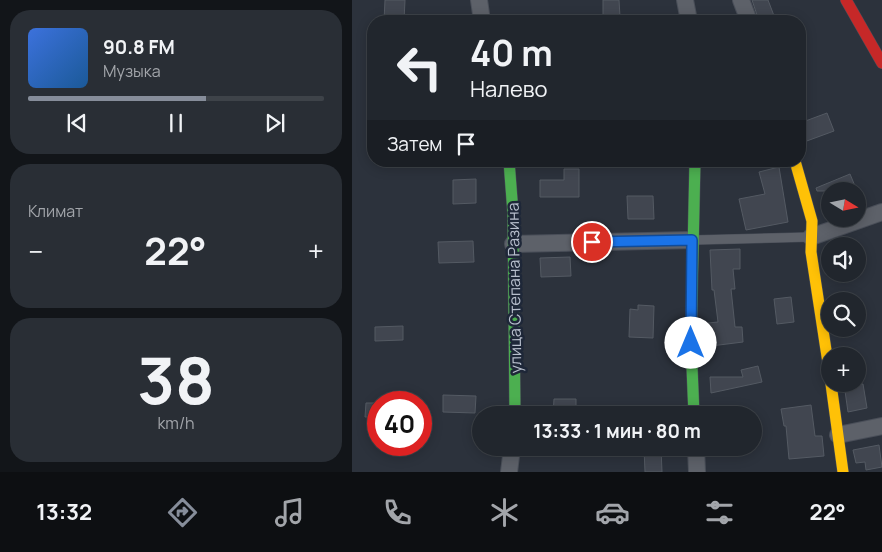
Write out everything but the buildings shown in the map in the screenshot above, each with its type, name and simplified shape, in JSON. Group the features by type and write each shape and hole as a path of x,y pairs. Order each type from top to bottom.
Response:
{"street":[{"path":"478,0 481,15"},
{"path":"685,0 688,15"},
{"path":"741,0 747,15"},
{"path":"846,0 882,63"},
{"name":"улица Степана Разина","path":"509,167 516,377 514,406"},
{"path":"694,406 691,343 695,167"},
{"path":"797,167 810,213 811,237 826,347"},
{"path":"811,237 882,212"},
{"path":"513,244 692,240"},
{"path":"832,392 843,472"},
{"path":"838,435 882,426"},
{"path":"510,472 511,456"},
{"path":"696,456 697,472"}],"lane":[{"path":"692,240 811,237"}],"traffic: fast":[{"path":"509,167 513,213 515,406"},
{"path":"694,406 691,343 695,167"}],"traffic: slow":[{"path":"797,167 812,221 811,252 826,347"},
{"path":"832,392 843,472"}],"traffic: jam":[{"path":"846,0 882,63"}],"route":[{"path":"592,242 692,240 691,343"}]}
